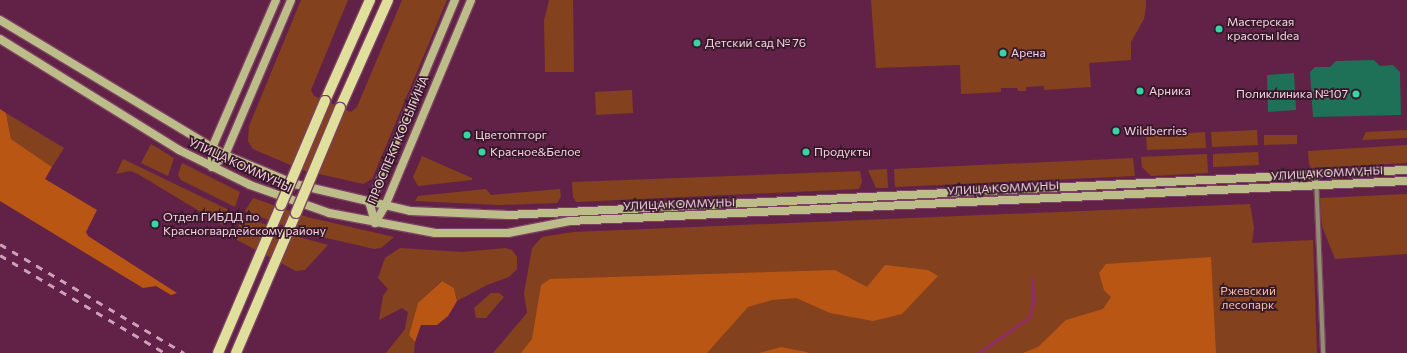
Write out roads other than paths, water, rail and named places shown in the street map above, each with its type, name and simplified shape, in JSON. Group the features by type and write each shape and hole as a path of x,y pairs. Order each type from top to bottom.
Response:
{"main road":[{"path":"212,168 212,148 276,0"},
{"path":"212,168 226,155 291,0"},
{"path":"218,353 325,101 370,0"},
{"path":"236,353 340,108 388,0"},
{"name":"ПРОСПЕКТ КОСЫГИНА","path":"375,223 370,204 455,0"},
{"name":"ПРОСПЕКТ КОСЫГИНА","path":"375,223 385,206 471,0"},
{"name":"УЛИЦА КОММУНЫ","path":"0,20 226,155 295,184 370,204 439,214 508,215 1407,170"},
{"name":"УЛИЦА КОММУНЫ","path":"0,39 212,168 289,201 375,223 435,233 494,234 570,221 1407,181"}],"street":[{"path":"1316,175 1323,353"}],"waterway":[{"path":"978,353 1030,317 1033,303 1032,279"}],"railway":[{"path":"0,244 184,353"},
{"path":"0,255 165,353"}],"place":[{"name":"Мастерская красоты Idea","path":"1219,29"},
{"name":"Детский сад № 76","path":"697,43"},
{"name":"Арена","path":"1003,53"},
{"name":"Арника","path":"1140,91"},
{"name":"Поликлиника №107","path":"1356,94"},
{"name":"Wildberries","path":"1116,131"},
{"name":"Цветоптторг","path":"467,135"},
{"name":"Красное&Белое","path":"482,152"},
{"name":"Продукты","path":"806,152"},
{"name":"Отдел ГИБДД по Красногвардейскому району","path":"155,224"}],"park label":[{"name":"Ржевский лесопарк","path":"1248,298"}]}
